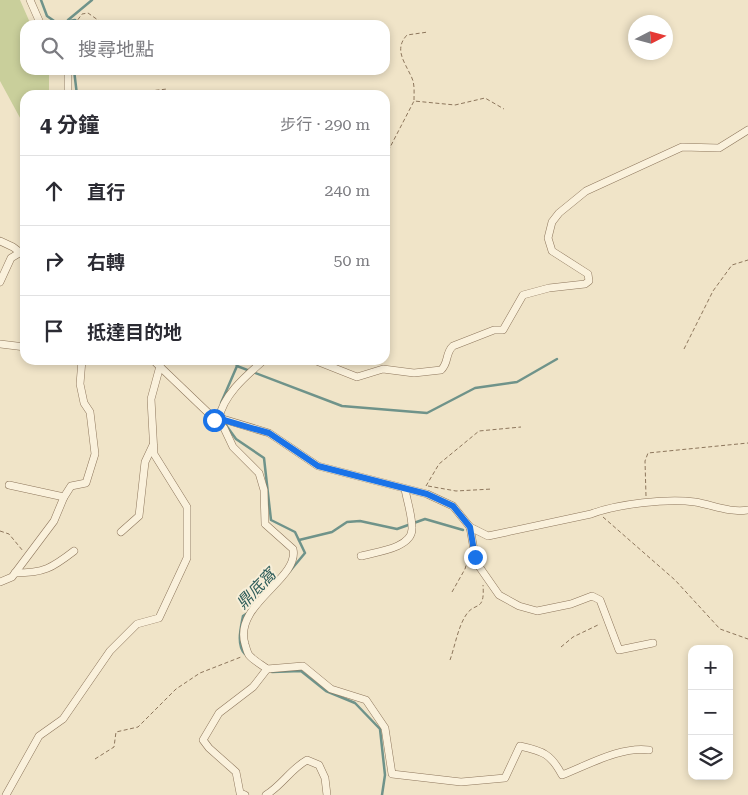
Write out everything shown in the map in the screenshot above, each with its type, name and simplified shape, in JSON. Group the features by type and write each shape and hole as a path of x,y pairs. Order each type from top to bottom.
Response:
{"street":[{"path":"30,0 39,20"},
{"path":"68,75 68,90"},
{"path":"327,365 358,377 383,369 414,373 441,370 446,364 448,351 452,346 494,330 503,330 523,295 549,288 577,286 589,281 588,274 552,251 548,238 550,227 559,213 586,191 682,147 719,148 748,130"},
{"path":"0,241 20,252"},
{"path":"0,282 11,258 20,255"},
{"path":"0,344 20,346"},
{"path":"0,582 12,577 54,521 64,497 72,486 86,483 94,454 90,412 84,403 80,384 82,365"},
{"path":"6,795 39,736 63,719 110,651 137,624 159,618 187,558 187,507 154,454 151,399 156,365"},
{"path":"159,365 224,428 233,447 259,473 264,490 265,524 269,530 288,542 294,554 290,567 251,610 243,636 248,654 267,669 303,666 331,689 366,700 385,728 392,774 461,782 505,778 520,746 537,749 553,759 562,775 626,751 638,748 649,750"},
{"path":"219,418 222,404 228,396 259,365"},
{"path":"210,416 269,433 318,466 405,489 425,490 453,506 470,527 488,536 597,512 607,508 646,503 693,502 737,512 748,510"},
{"path":"121,532 139,516 145,462 153,444"},
{"path":"8,485 64,497"},
{"path":"361,556 397,546 409,538 412,529 405,489"},
{"path":"470,527 475,557 499,595 519,606 536,611 571,604 592,596 600,600 619,650 653,643"},
{"path":"15,573 38,572 53,568 74,551"},
{"path":"245,795 240,793 236,772 209,748 203,740 219,713 253,687 267,669"},
{"path":"266,795 279,787 299,765 308,760 319,765 325,778 327,795"}],"path":[{"path":"78,20 82,14 88,13 98,20"},
{"path":"390,147 414,101 413,83 400,50 400,42 407,35 428,32"},
{"path":"158,90 167,89"},
{"path":"414,101 455,105 485,98 504,109"},
{"path":"684,349 714,291 732,265 748,260"},
{"path":"492,489 425,490 439,464 479,431 521,427"},
{"path":"646,503 645,461 648,453 748,443"},
{"path":"597,512 674,580 720,629 748,639"},
{"path":"0,531 9,534 27,557"},
{"path":"452,592 465,569 468,559 475,557"},
{"path":"450,660 466,614 481,605 484,596 482,570"},
{"path":"561,647 573,637 595,628 607,620"},
{"path":"95,759 114,747 116,732 138,727 176,689 200,673 248,654"}],"green space":[{"path":"0,0 20,0 29,20 20,20 20,75 49,75 49,90 20,90 20,118 0,81"}],"waterway":[{"name":"鼎底窩","path":"41,0 47,16 53,20"},
{"path":"68,20 92,0"},
{"name":"鼎底窩","path":"75,75 76,90"},
{"path":"237,366 342,406 427,413 475,388 517,382 557,359"},
{"name":"鼎底窩","path":"221,403 237,365"},
{"name":"鼎底窩","path":"223,421 236,439 264,458 271,520 295,532 305,553 290,571"},
{"path":"299,540 332,532 347,522 360,521 397,529 425,519 463,530"},
{"name":"鼎底窩","path":"245,654 242,650 240,636 243,616 249,612"},
{"name":"鼎底窩","path":"272,672 301,671 326,691 355,703 380,729 385,775 382,795"}],"route":[{"path":"214,420 210,416 269,433 318,466 427,494 453,506 470,527 475,557"}]}
